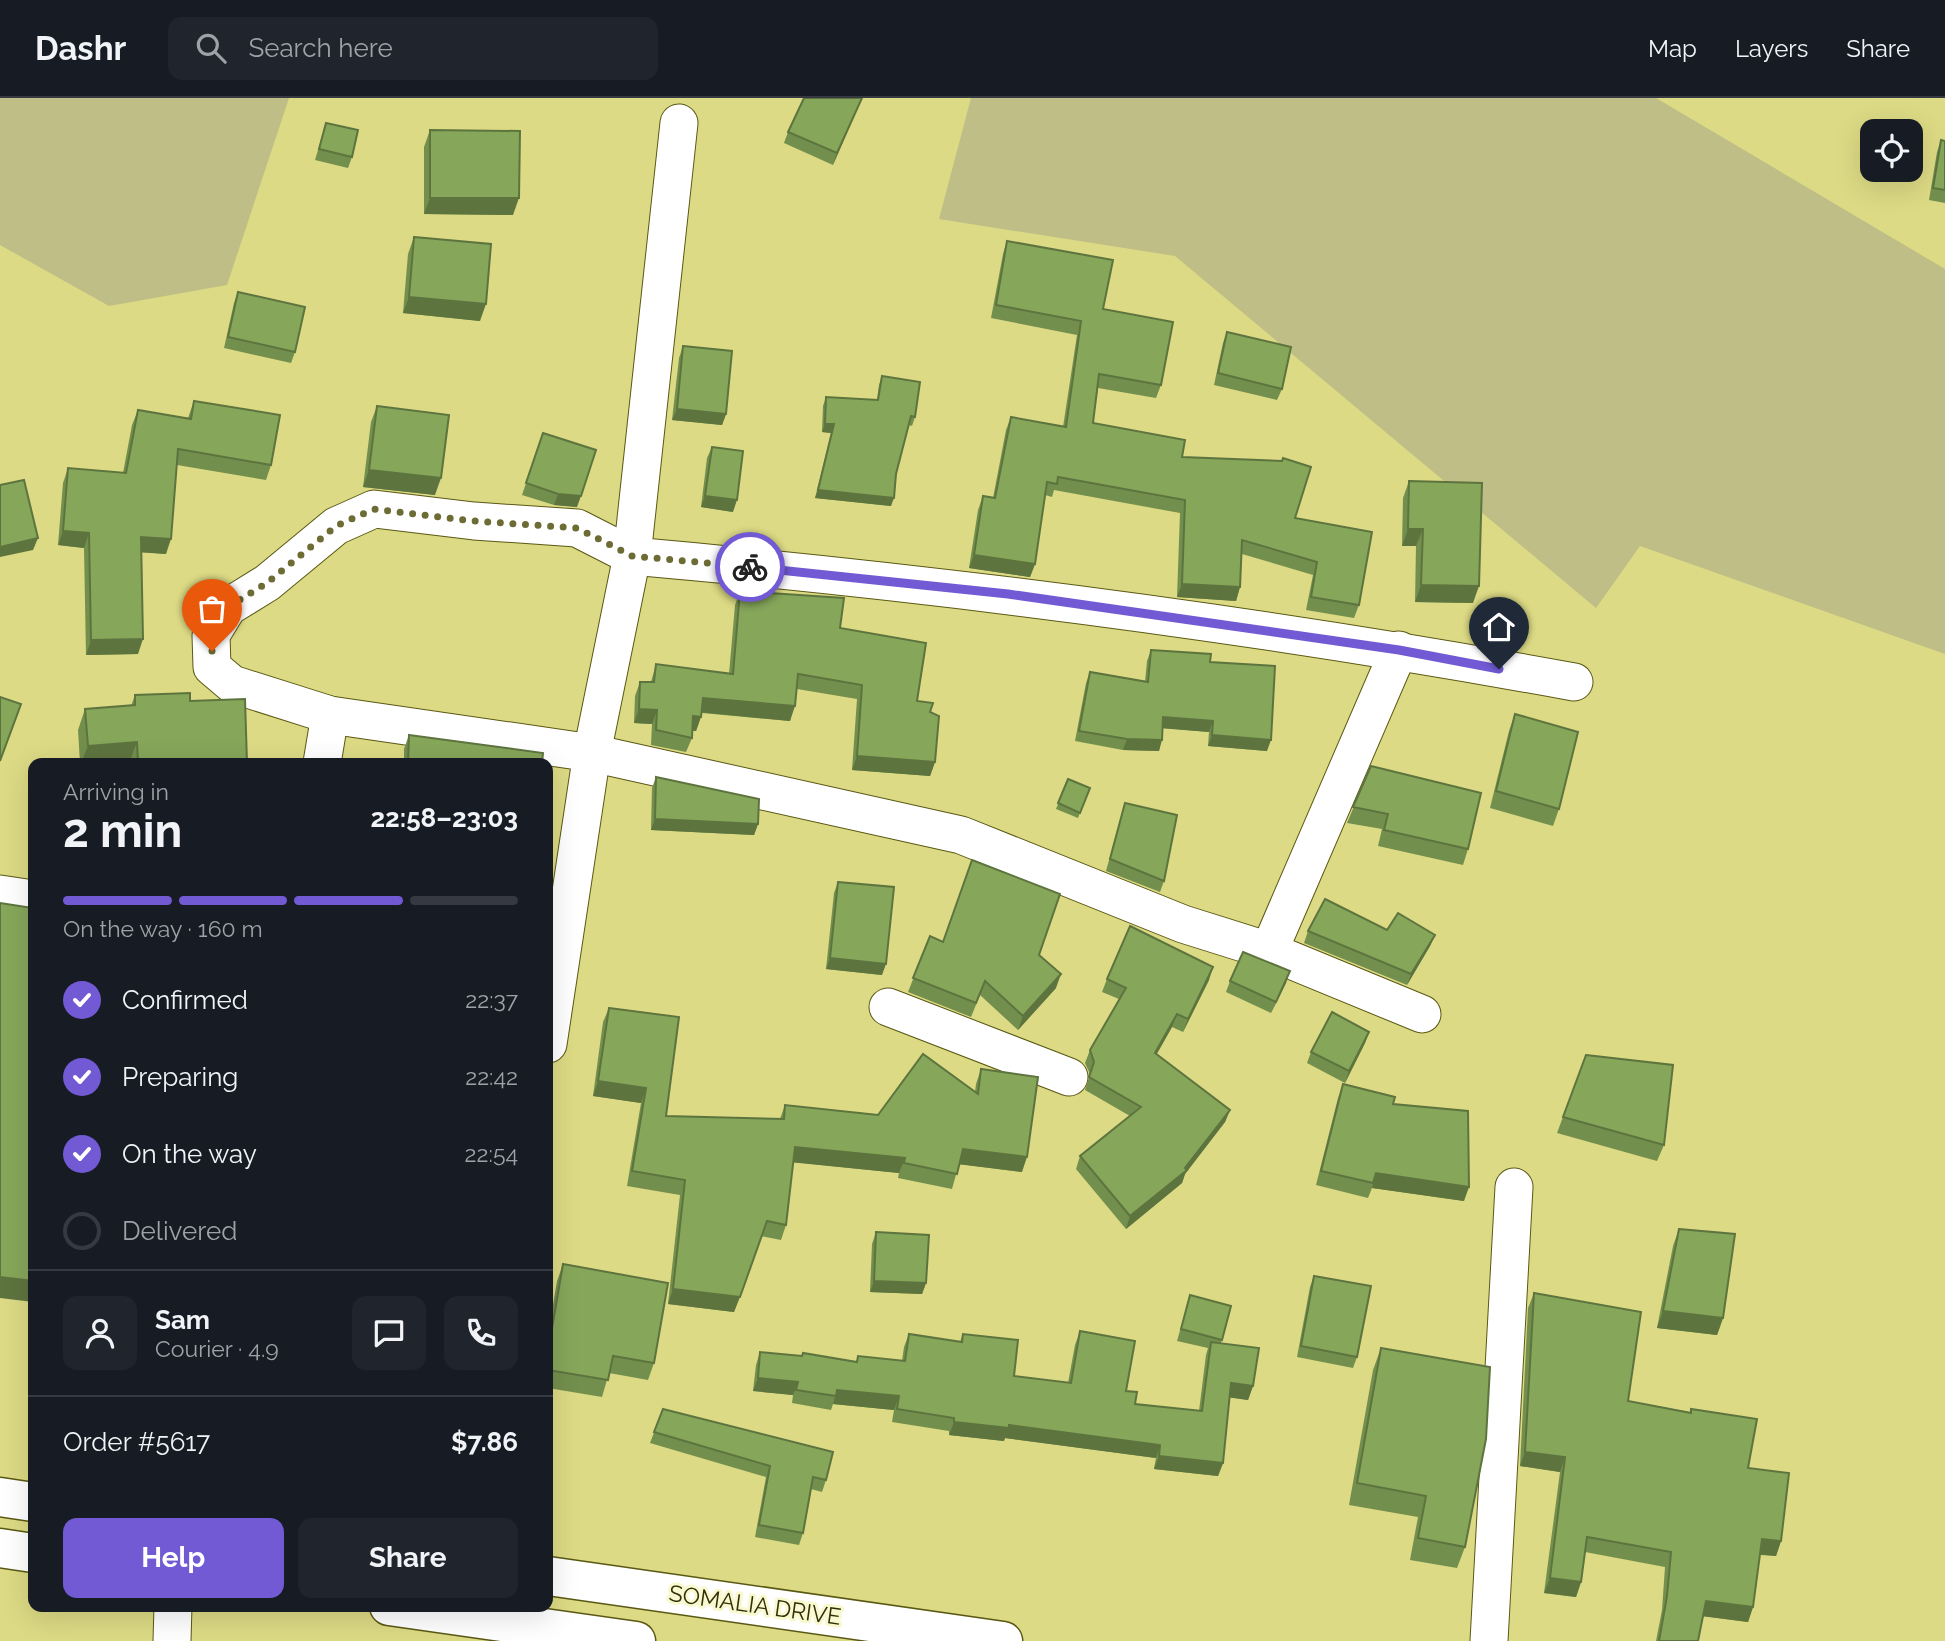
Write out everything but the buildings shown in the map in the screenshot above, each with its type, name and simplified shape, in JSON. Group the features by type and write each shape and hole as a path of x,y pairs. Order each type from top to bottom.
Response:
{"main road":[{"path":"0,1497 28,1501"},
{"path":"0,1548 28,1552"},
{"name":"SOMALIA DRIVE","path":"553,1577 1003,1641"},
{"path":"431,1612 636,1641"}],"street":[{"path":"553,1011 592,753 632,556 679,123"},
{"path":"1422,1014 1269,951 1183,924 961,835 592,753 330,715 232,684 212,667 211,635 228,607 267,583 336,526 374,509 474,521 577,528 632,556 1008,594 1399,650 1574,682"},
{"path":"1269,951 1399,650"},
{"path":"323,758 330,715"},
{"path":"0,894 28,898"},
{"path":"888,1007 1069,1077"},
{"path":"1489,1641 1514,1187"},
{"path":"172,1641 173,1612"}],"green space":[{"path":"0,98 289,98 227,285 109,306 0,245"},
{"path":"971,98 1656,98 1945,269 1945,654 1640,546 1596,608 1175,256 939,219"}],"way so far":[{"path":"212,651 211,635 228,607 267,583 336,526 374,509 474,521 577,528 632,556 750,567"}],"route":[{"path":"750,567 1008,594 1399,650 1499,669"}]}
